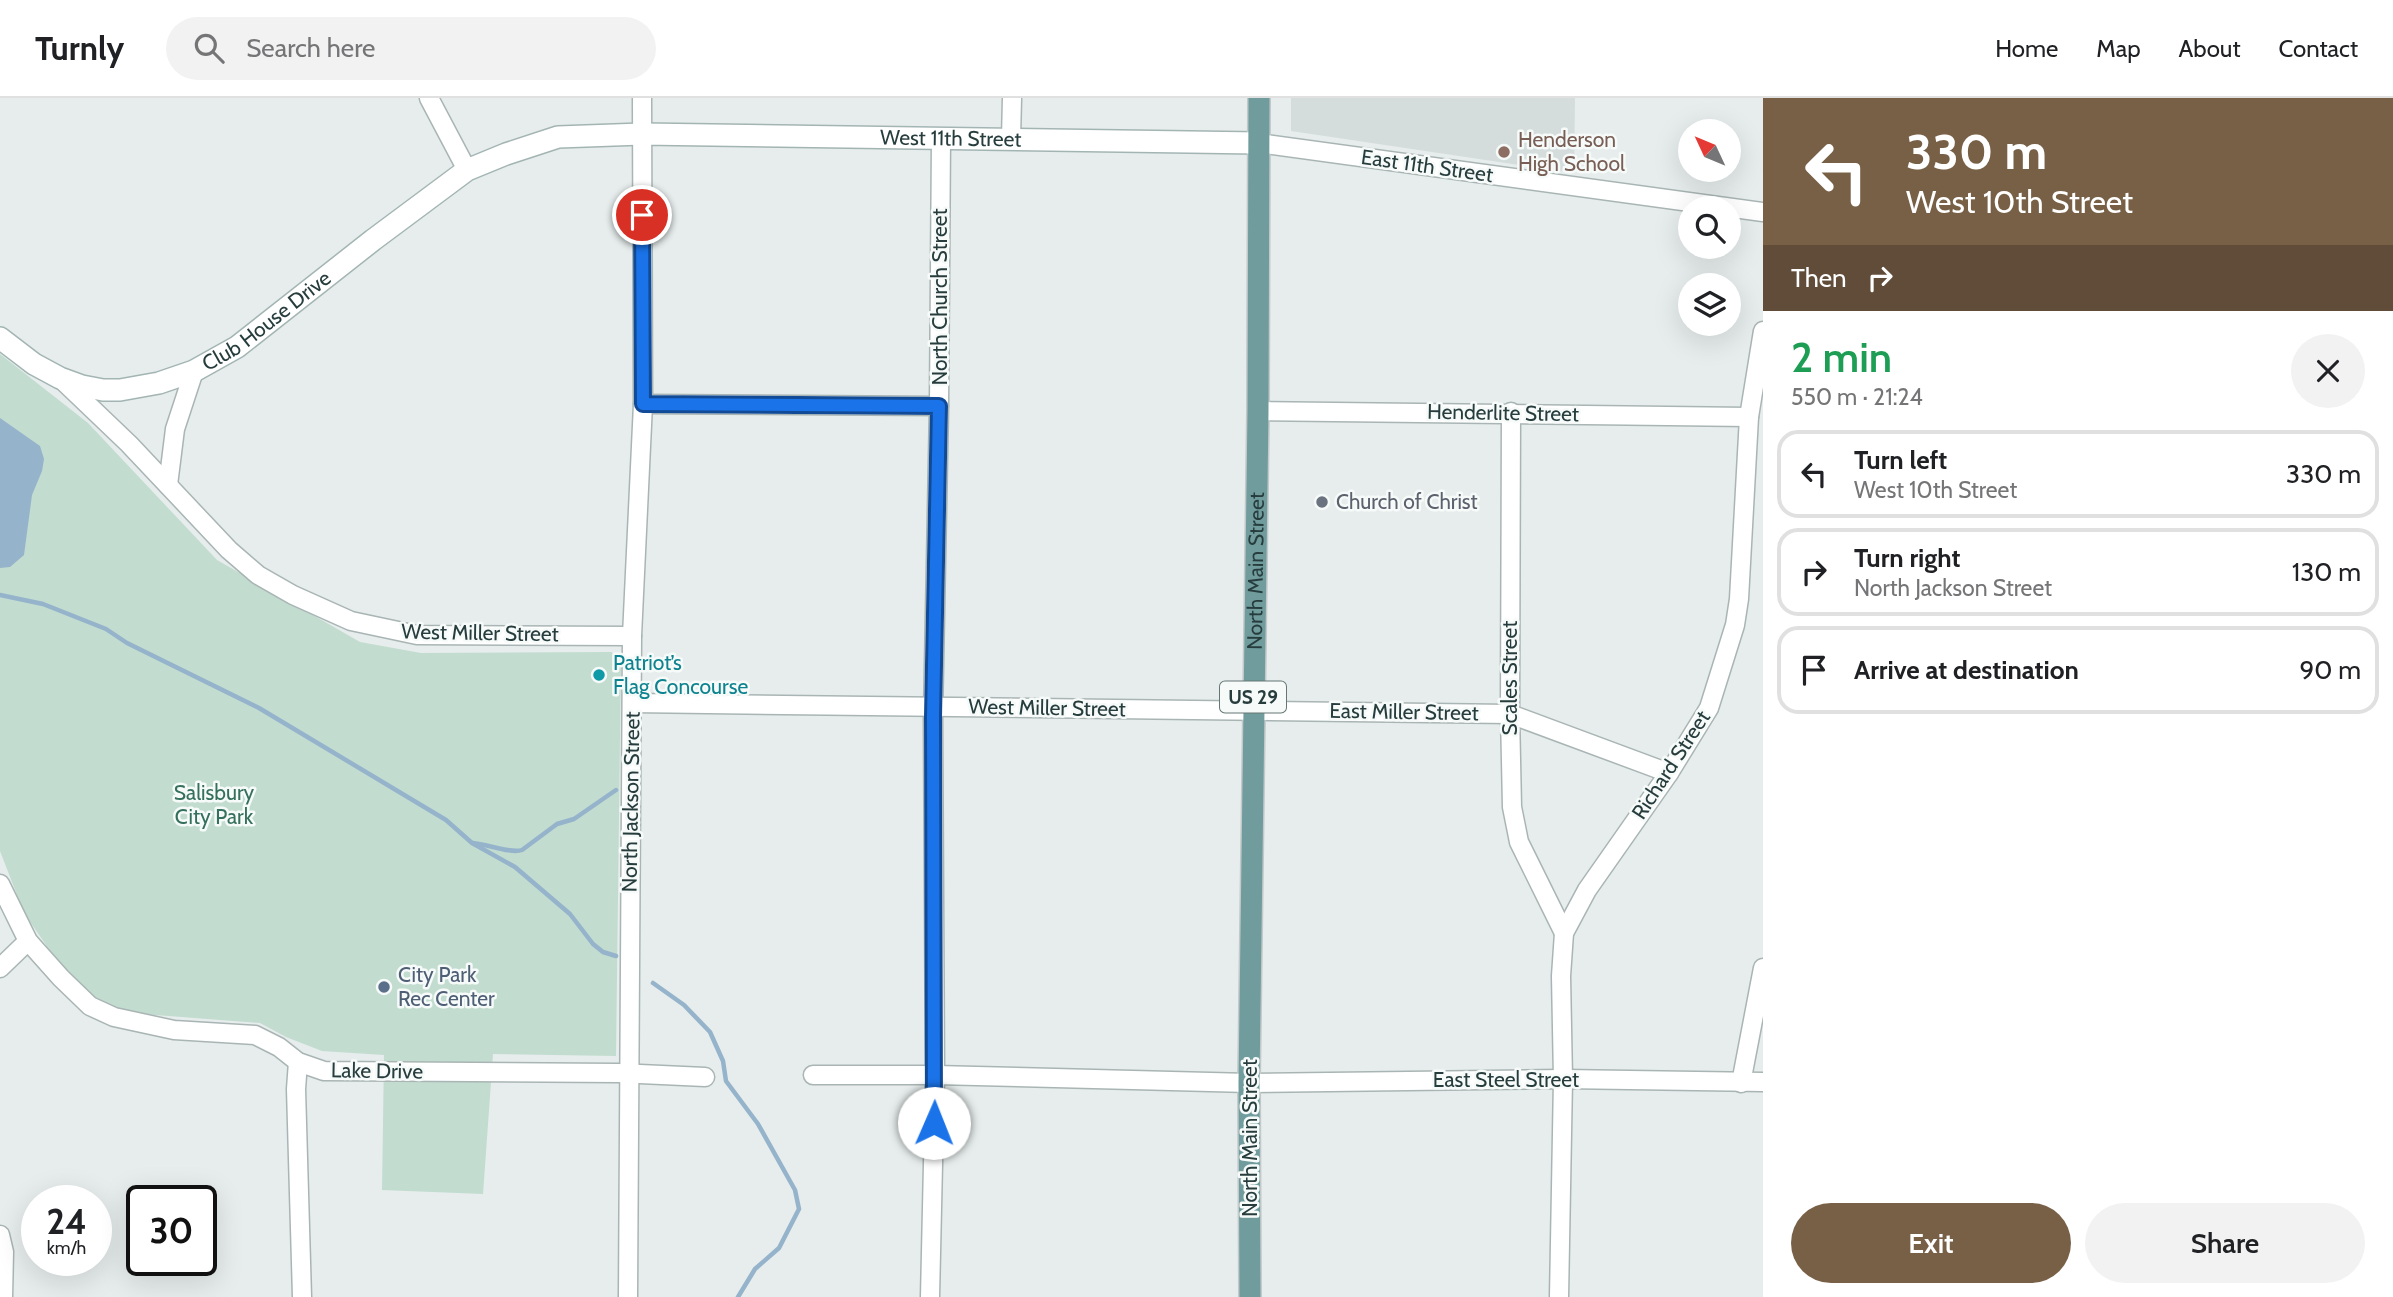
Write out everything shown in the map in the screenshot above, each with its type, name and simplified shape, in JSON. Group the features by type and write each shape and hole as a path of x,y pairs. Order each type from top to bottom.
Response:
{"main road":[{"name":"North Main Street","path":"1250,1297 1259,98"}],"street":[{"path":"429,98 467,170"},
{"name":"North Jackson Street","path":"628,1297 632,636 643,404 642,98"},
{"path":"1011,138 1012,98"},
{"name":"Club House Drive","path":"168,485 175,429 194,371 237,347 467,170 506,154 558,138 642,134"},
{"name":"West 11th Street","path":"642,134 1258,143"},
{"name":"North Church Street","path":"930,1297 935,1075 933,707 941,138"},
{"name":"East 11th Street","path":"1258,143 1763,212"},
{"name":"Richard Street","path":"1564,933 1587,890 1669,773 1709,708 1735,625 1742,568 1749,416 1763,331"},
{"path":"0,338 34,364 60,378 103,390 120,390 159,383 194,371"},
{"path":"60,378 168,485"},
{"path":"643,404 939,406"},
{"name":"Henderlite Street","path":"1258,411 1749,416"},
{"name":"Scales Street","path":"1511,412 1512,807 1519,842 1564,933"},
{"name":"West Miller Street","path":"168,485 229,551 258,575 351,621 417,635 632,636"},
{"name":"West Miller Street","path":"632,704 1253,710"},
{"name":"East Miller Street","path":"1253,710 1510,714 1669,773"},
{"name":"Lake Drive","path":"0,884 28,941 90,1006 114,1017 174,1030 255,1035 279,1047 298,1062 324,1071 628,1073 705,1077"},
{"path":"1559,1297 1564,933"},
{"path":"0,968 28,941"},
{"path":"1741,1083 1763,968"},
{"path":"298,1062 296,1089 302,1297"},
{"path":"813,1075 935,1075"},
{"name":"East Steel Street","path":"935,1075 1250,1083 1563,1079 1763,1082"},
{"path":"0,1235 4,1252 4,1297"}],"shaded area":[{"name":"Henderson High School","path":"1291,98 1575,98 1574,173 1291,131"}],"green space":[{"name":"Salisbury City Park","path":"0,354 88,423 217,560 360,642 421,653 611,652 621,658 616,1056 493,1054 483,1194 382,1190 384,1055 322,1051 260,1023 129,1013 88,994 55,958 24,913 0,851"}],"water":[{"path":"0,418 40,446 44,459 32,495 24,555 10,567 0,568"}],"waterway":[{"path":"0,595 43,604 106,629 127,643 259,708 446,820 472,843 515,867 570,914 593,944 603,952 616,956"},
{"path":"473,843 512,851 522,850 557,824 574,819 616,790"},
{"path":"653,983 684,1005 710,1032 723,1061 726,1081 758,1124 795,1190 799,1209 779,1248 755,1269 738,1297"}],"place":[{"name":"Henderson High School","path":"1504,152"},
{"name":"Church of Christ","path":"1322,502"},
{"name":"Patriot’s Flag Concourse","path":"599,675"},
{"name":"City Park Rec Center","path":"384,987"}],"route":[{"path":"642,215 643,404 939,406 933,717 934,1123"}]}
